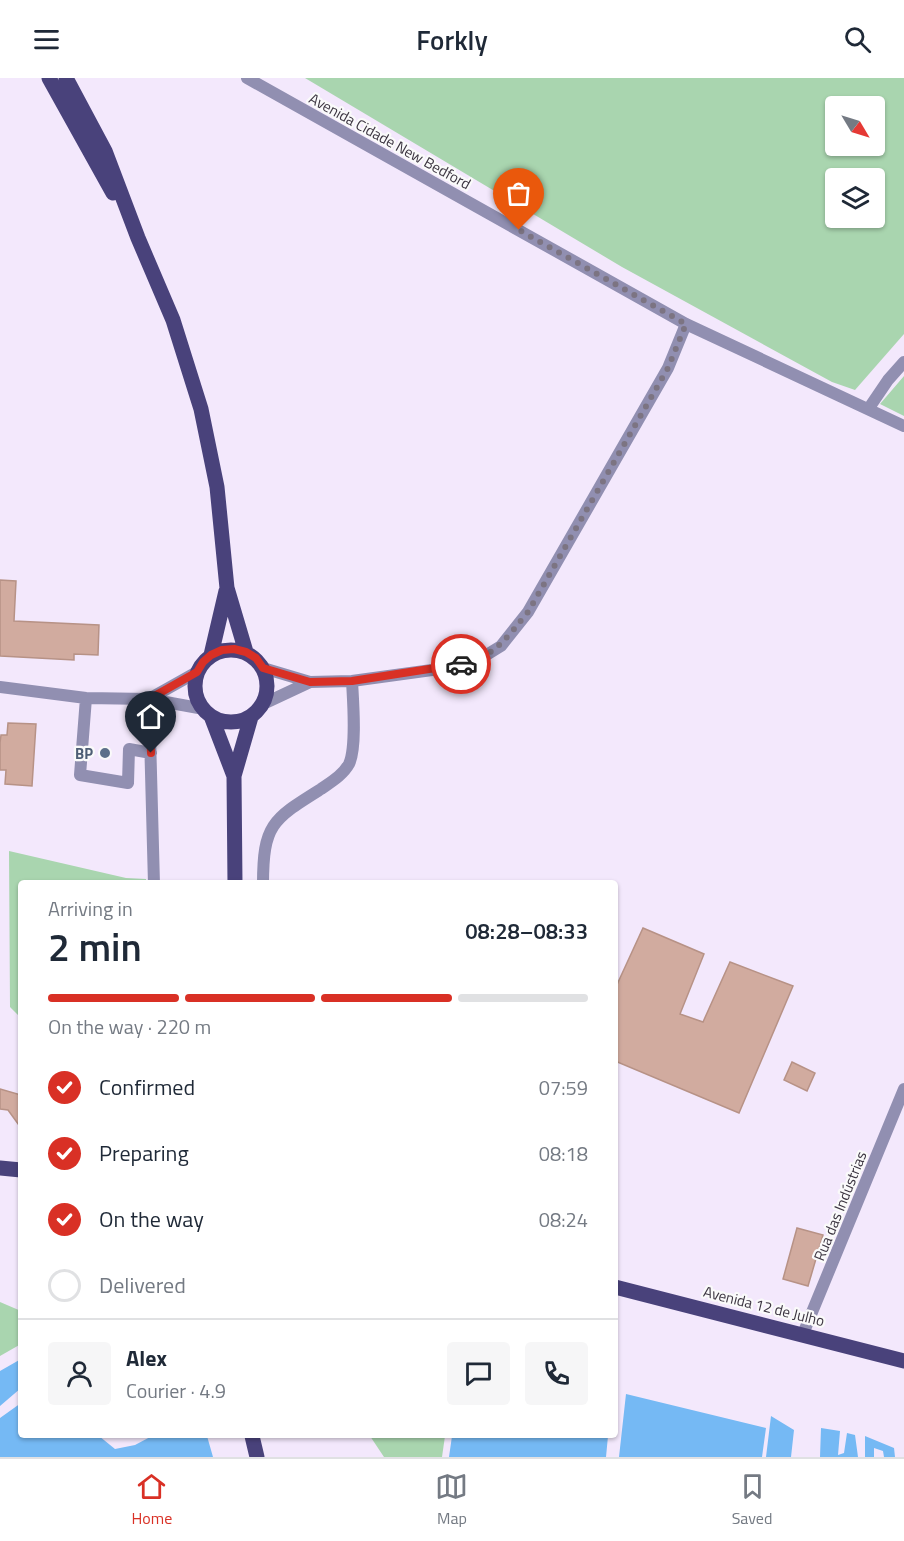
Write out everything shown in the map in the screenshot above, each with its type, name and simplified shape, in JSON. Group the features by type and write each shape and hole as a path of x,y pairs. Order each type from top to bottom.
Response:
{"main road":[{"path":"49,78 138,238"},
{"path":"66,78 105,151 138,238 173,320 201,409 217,487 227,588 246,652"},
{"path":"211,655 227,588"},
{"path":"207,713 220,721 241,721 251,717 263,704 267,692 267,679 256,658 234,649 222,650 203,662 197,672 195,692 207,713 234,776"},
{"path":"235,880 234,776 251,717"},
{"path":"0,1168 18,1170"},
{"name":"Avenida 12 de Julho","path":"618,1288 904,1361"},
{"path":"252,1438 257,1457"}],"street":[{"name":"Avenida Cidade New Bedford","path":"247,78 686,324 904,426"},
{"path":"263,668 310,682 352,681 475,662 501,646 528,612 657,388 686,324"},
{"path":"869,408 888,380 904,362"},
{"path":"149,699 197,672"},
{"path":"264,880 263,852 270,832 285,812 334,781 349,763 353,740 352,681"},
{"path":"263,704 310,682"},
{"path":"0,687 86,698 149,699 207,713"},
{"path":"86,698 80,776 128,783 129,749 151,753"},
{"path":"149,699 154,880"},
{"name":"Rua das Indústrias","path":"803,1334 904,1089"}],"green space":[{"path":"305,78 904,78 904,334 855,390 832,382 622,267"},
{"path":"904,376 904,416 880,404"},
{"path":"9,851 126,878 146,879 18,880 18,1015 10,1007"},
{"path":"0,1302 18,1310 18,1346 0,1356"},
{"path":"371,1438 445,1438 442,1457 384,1457"}],"water":[{"path":"18,1361 18,1391 0,1406 0,1371"},
{"path":"626,1394 766,1428 762,1457 619,1457"},
{"path":"18,1405 18,1438 101,1438 115,1449 135,1445 148,1438 208,1438 213,1457 0,1457 0,1418"},
{"path":"771,1416 794,1430 791,1457 766,1457"},
{"path":"821,1428 840,1431 838,1455 844,1453 847,1433 855,1435 858,1457 820,1457"},
{"path":"865,1436 894,1448 895,1457 884,1457 883,1451 874,1448 874,1457 865,1457"},
{"path":"452,1438 608,1438 606,1457 449,1457"}],"building":[{"path":"0,580 16,581 14,621 99,625 98,655 74,654 74,660 0,656"},
{"path":"8,723 36,724 32,786 5,784 6,770 0,770 0,743 1,735 7,735"},
{"path":"643,928 704,954 680,1014 703,1022 730,962 793,986 739,1113 618,1062 618,982"},
{"path":"792,1062 815,1073 807,1091 784,1080"},
{"path":"0,1089 18,1094 18,1124 8,1110 0,1109"},
{"path":"797,1228 823,1235 808,1286 783,1279"}],"way so far":[{"path":"461,664 475,662 501,646 528,612 668,368 686,324 519,230"}],"place":[{"name":"BP","path":"105,753"}],"route":[{"path":"151,753 149,699 197,672 203,662 222,650 234,649 246,652 256,658 263,668 310,682 352,681 461,664"}]}
